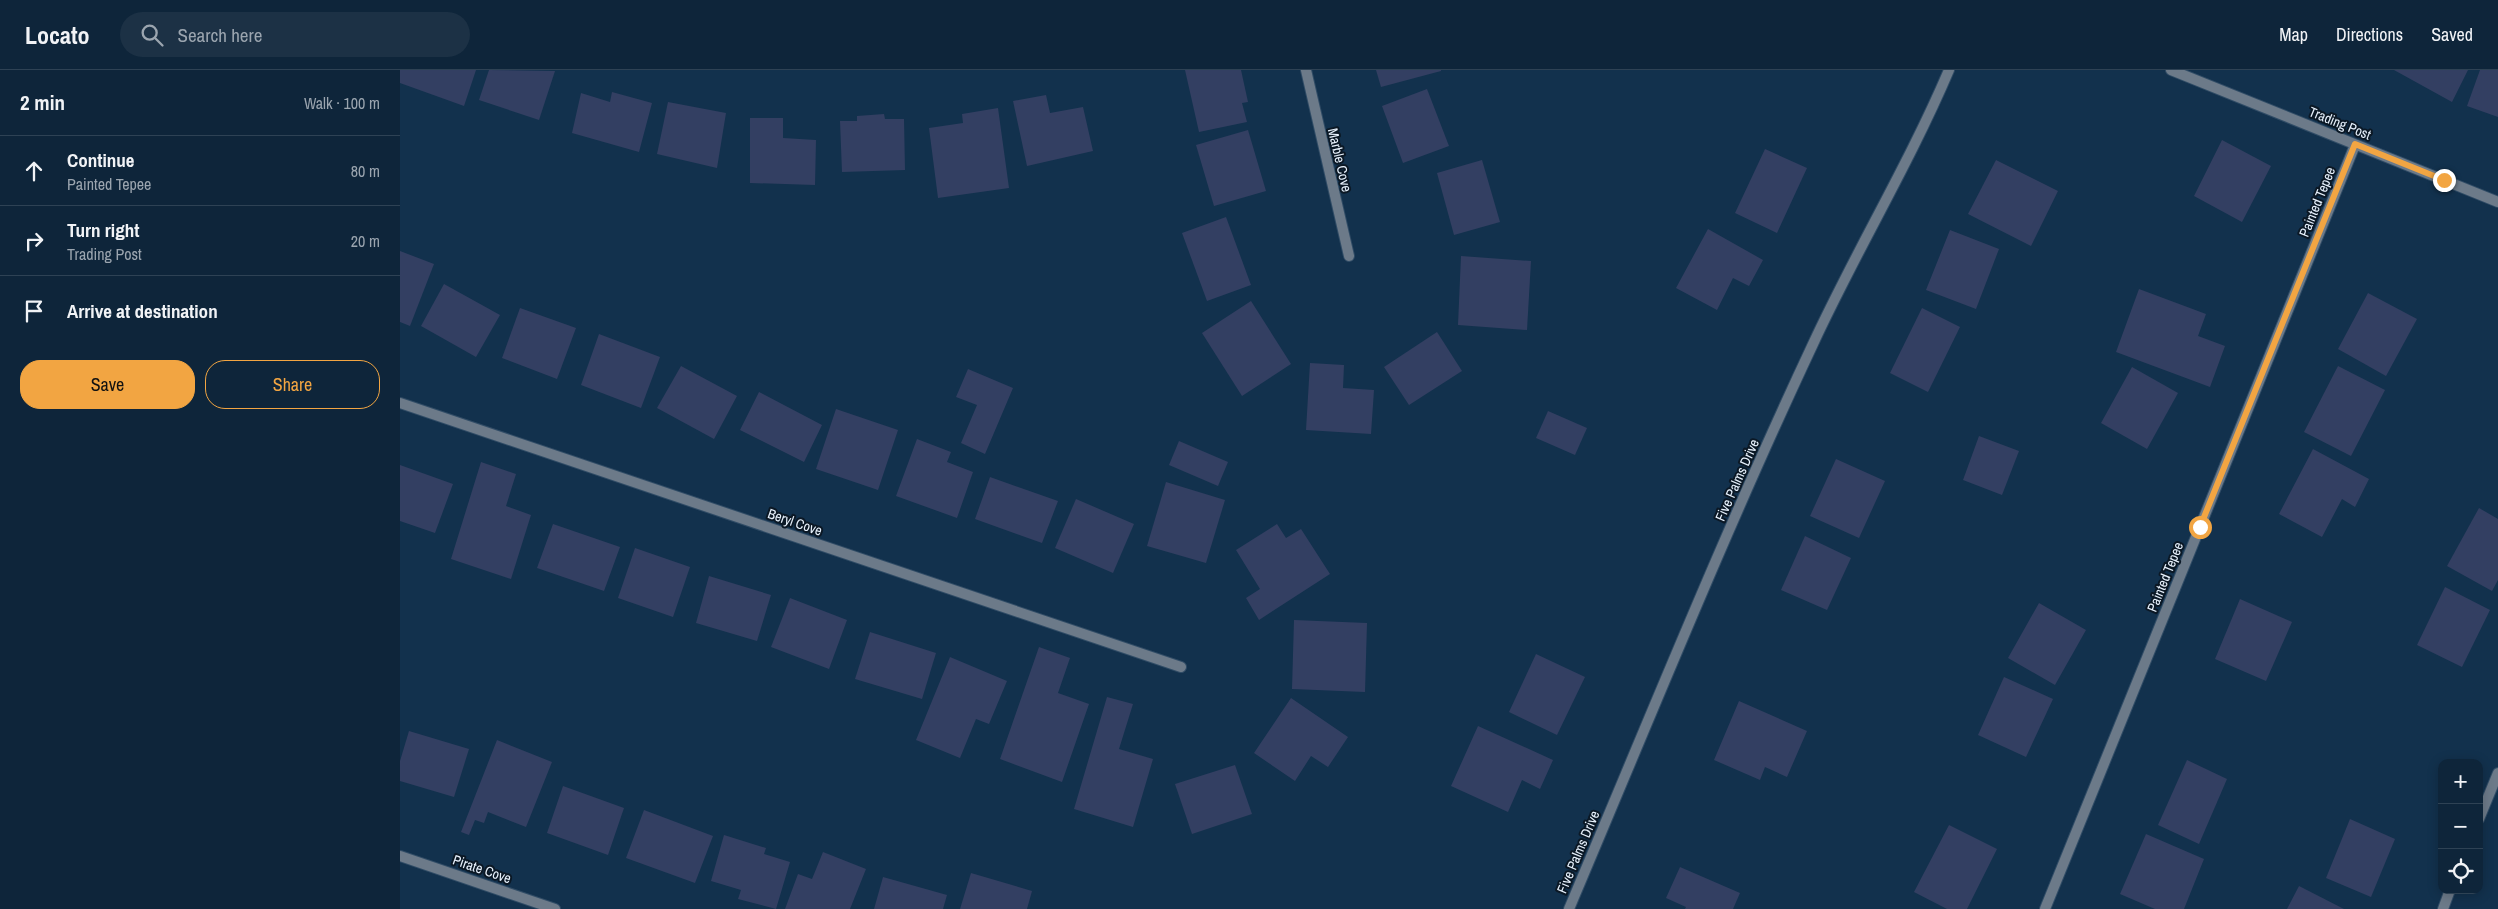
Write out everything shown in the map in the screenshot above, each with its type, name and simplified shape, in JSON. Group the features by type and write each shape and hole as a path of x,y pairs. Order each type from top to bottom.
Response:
{"street":[{"name":"Marble Cove","path":"1306,70 1348,256"},
{"name":"Five Palms Drive","path":"1569,909 1751,480 1814,342 1932,111 1949,70"},
{"name":"Trading Post","path":"2171,70 2498,202"},
{"name":"Painted Tepee","path":"2045,909 2355,144"},
{"name":"Beryl Cove","path":"400,403 1181,668"},
{"path":"2483,809 2498,773"},
{"name":"Pirate Cove","path":"400,856 555,909"},
{"path":"2443,909 2449,894"}],"building":[{"path":"400,70 476,70 464,106 400,83"},
{"path":"489,70 555,71 539,120 479,100"},
{"path":"1185,70 1241,70 1248,102 1242,103 1247,122 1199,132"},
{"path":"1376,70 1441,70 1441,71 1381,87"},
{"path":"2394,70 2468,70 2452,102"},
{"path":"2480,70 2498,70 2498,117 2467,106"},
{"path":"1427,89 1449,146 1403,163 1382,106"},
{"path":"612,92 652,103 639,152 572,133 581,93 610,102"},
{"path":"1046,95 1050,113 1083,107 1093,151 1027,166 1013,101"},
{"path":"668,102 726,113 717,168 657,154"},
{"path":"998,108 1009,188 938,198 929,128 963,123 962,114"},
{"path":"884,114 885,119 904,119 905,170 842,172 840,121 857,121 857,116"},
{"path":"750,118 783,118 783,138 816,140 815,185 750,183"},
{"path":"1248,130 1266,191 1214,206 1196,145"},
{"path":"2222,140 2271,166 2242,222 2194,196"},
{"path":"1765,149 1807,168 1777,233 1735,213"},
{"path":"1482,160 1500,222 1454,235 1437,173"},
{"path":"1996,160 2058,191 2031,246 1968,214"},
{"path":"1226,217 1251,285 1207,301 1182,233"},
{"path":"1708,229 1763,260 1749,286 1733,278 1717,310 1676,288"},
{"path":"1950,230 1999,249 1976,309 1926,290"},
{"path":"400,251 434,264 410,326 400,322"},
{"path":"1461,256 1531,261 1527,330 1458,325"},
{"path":"444,284 500,315 476,357 421,326"},
{"path":"2139,289 2206,314 2198,336 2225,346 2210,387 2116,352"},
{"path":"2368,293 2417,319 2386,376 2338,349"},
{"path":"1251,301 1291,364 1242,396 1202,333"},
{"path":"520,308 576,328 557,379 502,358"},
{"path":"1922,308 1960,327 1928,392 1890,373"},
{"path":"1437,332 1462,371 1409,405 1384,367"},
{"path":"599,334 660,357 641,408 581,385"},
{"path":"1310,363 1344,365 1343,388 1374,390 1371,434 1306,430"},
{"path":"681,366 737,396 714,439 657,408"},
{"path":"2338,366 2385,390 2351,456 2304,432"},
{"path":"2132,367 2178,393 2147,449 2101,423"},
{"path":"968,369 1013,388 985,454 961,443 977,405 956,397"},
{"path":"759,392 822,425 804,462 740,430"},
{"path":"836,409 898,430 878,490 816,469"},
{"path":"1548,411 1587,428 1575,455 1536,438"},
{"path":"1979,436 2019,451 2002,495 1963,480"},
{"path":"917,439 951,452 947,462 973,472 957,518 896,496"},
{"path":"1179,441 1228,462 1218,486 1169,465"},
{"path":"2313,449 2369,479 2355,507 2342,499 2322,537 2279,514"},
{"path":"1836,459 1885,481 1859,538 1810,516"},
{"path":"481,462 516,474 506,506 531,515 511,579 451,559"},
{"path":"400,465 453,484 435,533 400,521"},
{"path":"990,477 1058,501 1042,543 975,519"},
{"path":"1166,482 1225,500 1206,563 1147,546"},
{"path":"1076,499 1134,524 1113,573 1055,548"},
{"path":"2479,508 2498,519 2498,580 2492,591 2447,566"},
{"path":"553,524 620,547 604,591 537,568"},
{"path":"1277,524 1286,538 1301,529 1330,574 1259,620 1246,598 1260,589 1236,550"},
{"path":"1805,536 1851,558 1827,610 1781,590"},
{"path":"635,548 690,567 673,617 618,598"},
{"path":"709,576 771,595 757,641 696,623"},
{"path":"2445,587 2490,610 2462,667 2417,645"},
{"path":"790,598 847,620 829,669 771,647"},
{"path":"2240,599 2292,622 2266,681 2215,659"},
{"path":"2039,603 2086,630 2055,685 2008,658"},
{"path":"1294,620 1367,623 1365,692 1292,689"},
{"path":"870,632 936,653 922,699 855,679"},
{"path":"1039,647 1070,658 1058,693 1089,704 1062,782 1000,759"},
{"path":"1536,654 1585,677 1557,735 1509,712"},
{"path":"950,657 1007,681 989,724 976,719 960,758 916,740"},
{"path":"2004,677 2053,699 2026,757 1978,735"},
{"path":"1107,697 1133,704 1119,749 1153,759 1133,827 1074,809"},
{"path":"1291,698 1348,737 1328,767 1311,756 1295,781 1254,753"},
{"path":"1739,701 1807,731 1787,777 1765,767 1760,780 1714,760"},
{"path":"1478,726 1553,760 1540,789 1522,780 1508,812 1451,786"},
{"path":"409,731 469,749 454,797 400,781 400,761"},
{"path":"497,740 552,762 526,827 488,812 484,823 475,820 469,835 461,832"},
{"path":"2187,760 2227,779 2199,844 2158,825"},
{"path":"1235,765 1252,814 1192,834 1175,784"},
{"path":"563,786 624,808 608,855 547,833"},
{"path":"644,810 713,836 695,883 626,858"},
{"path":"2350,819 2395,839 2371,897 2326,878"},
{"path":"1949,825 1997,849 1967,909 1947,909 1914,892"},
{"path":"2146,834 2204,859 2184,909 2155,909 2120,894"},
{"path":"724,835 766,848 764,854 790,862 776,909 738,899 741,890 711,881"},
{"path":"823,852 866,869 850,909 785,909 798,874 812,879"},
{"path":"1680,867 1740,893 1733,909 1685,909 1686,907 1666,898"},
{"path":"971,873 1032,891 1027,909 960,909"},
{"path":"883,877 947,895 943,909 874,909"},
{"path":"2299,886 2344,909 2287,909"}],"route":[{"path":"2200,527 2355,144 2444,180"}]}
